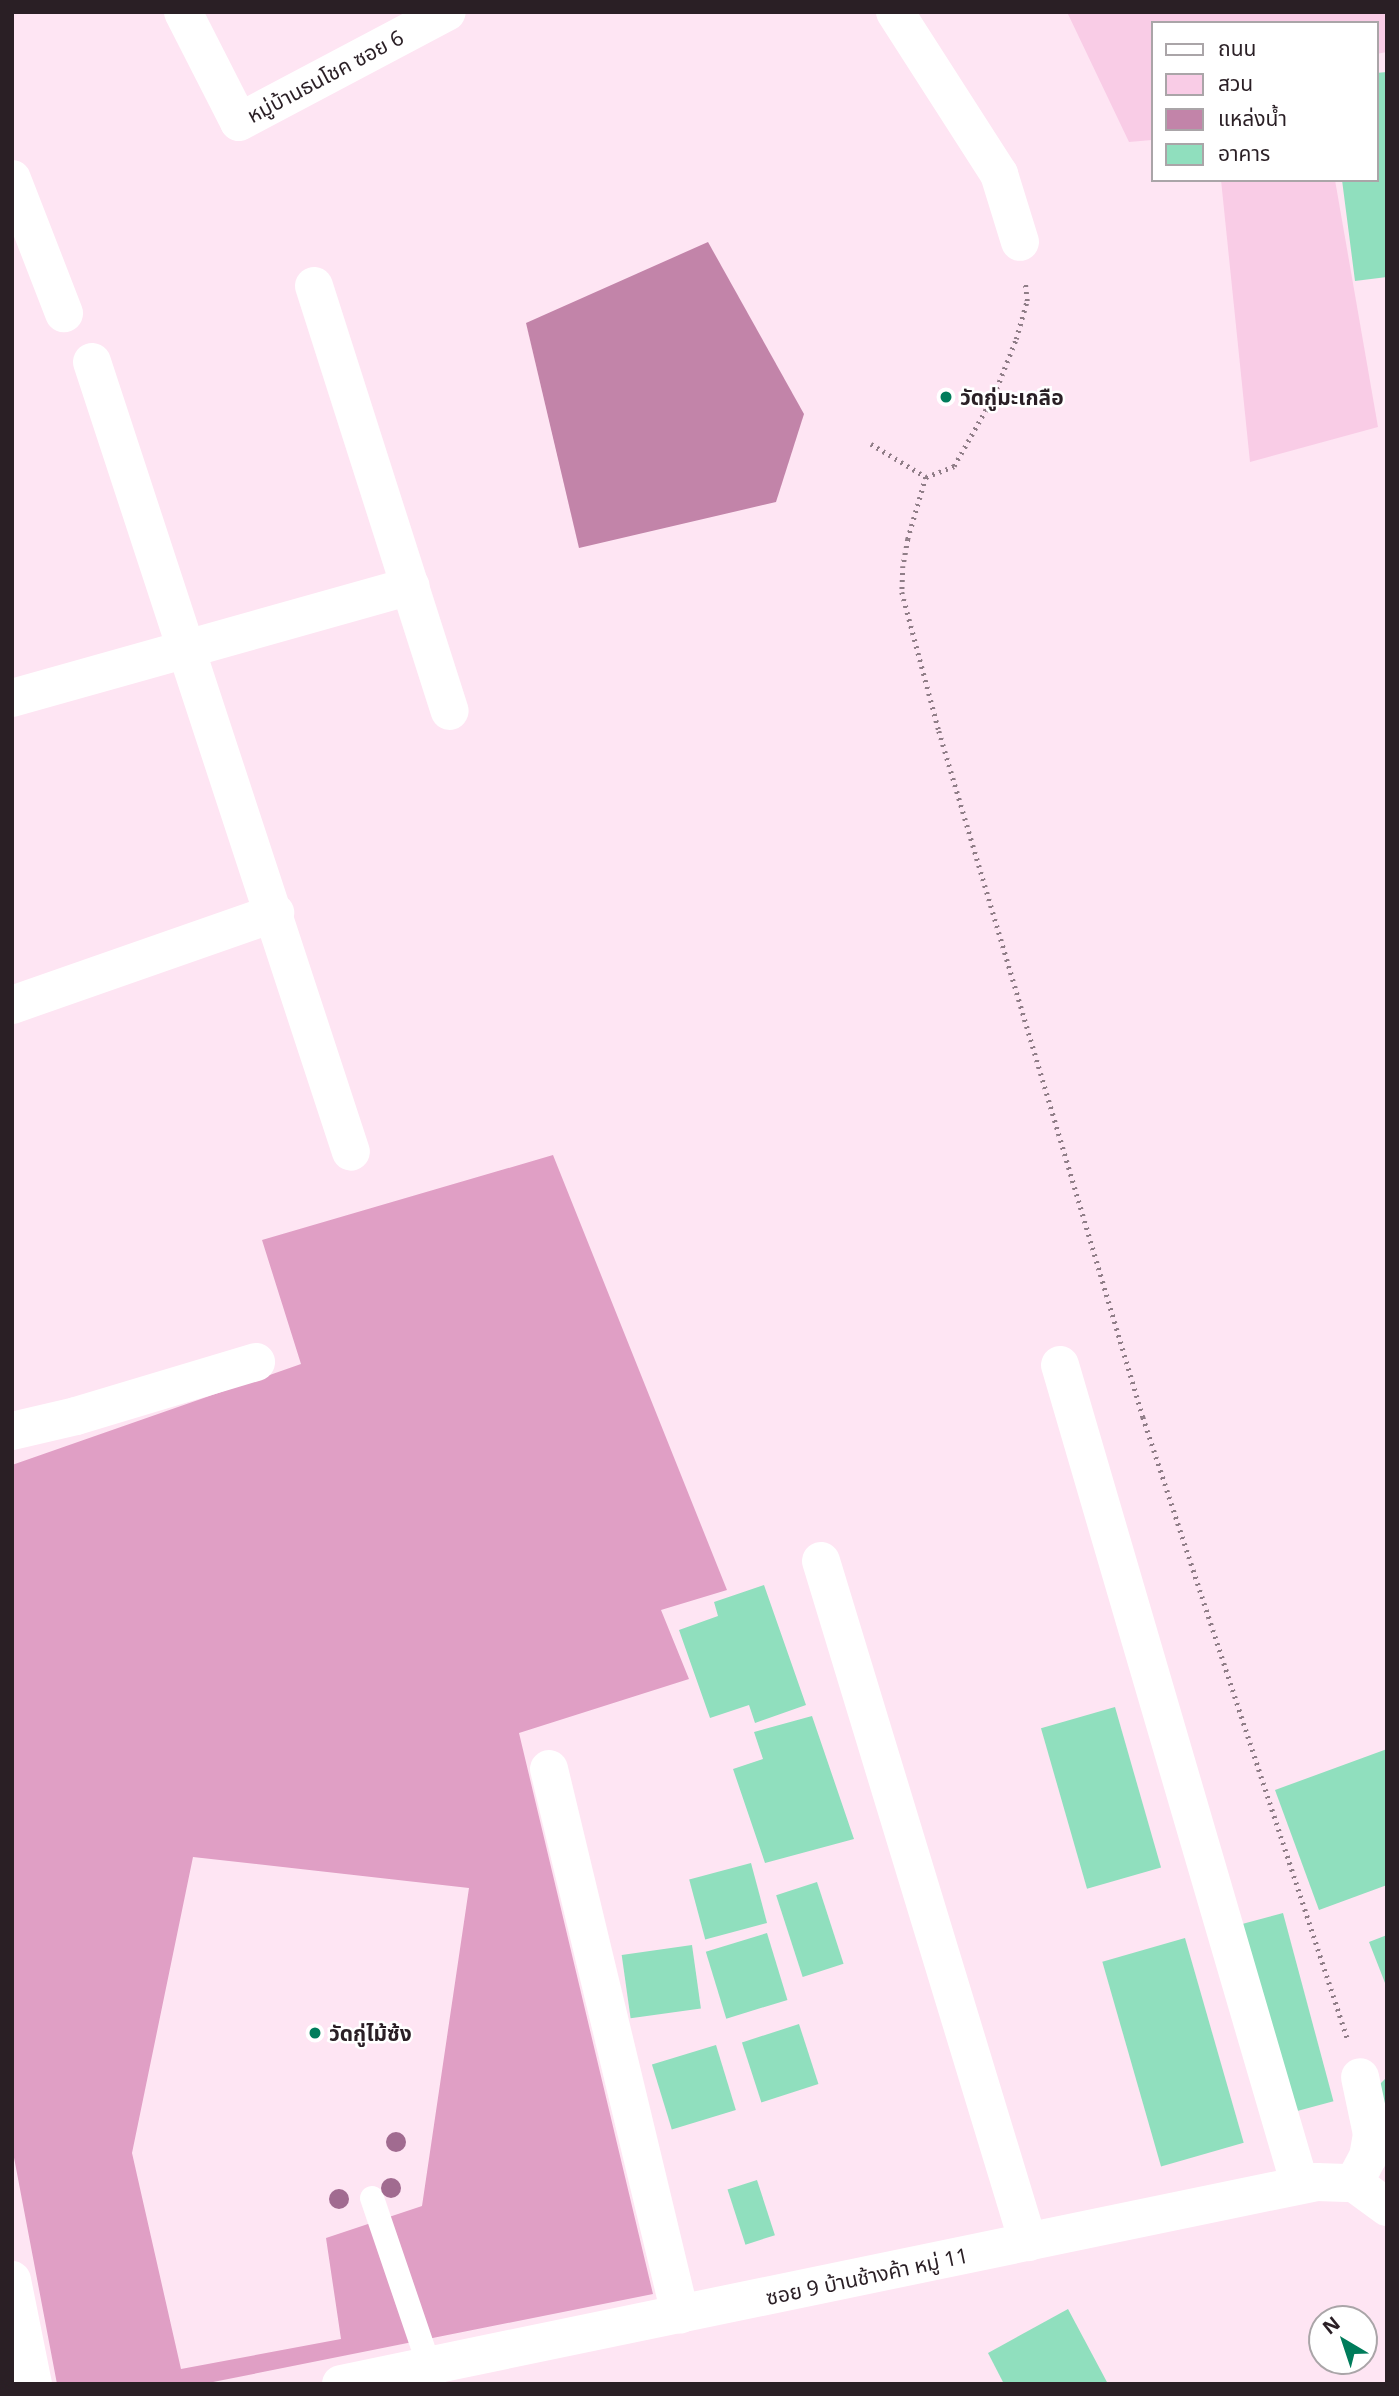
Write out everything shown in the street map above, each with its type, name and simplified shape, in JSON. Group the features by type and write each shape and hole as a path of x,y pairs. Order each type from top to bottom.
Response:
{"street":[{"name":"หมู่บ้านธนโชค ซอย 6","path":"183,12 239,122 447,12"},
{"path":"895,12 999,174 1020,242"},
{"path":"12,179 64,313"},
{"path":"314,286 450,711"},
{"path":"92,362 275,913 351,1152"},
{"path":"12,698 411,586"},
{"path":"12,1005 275,913"},
{"path":"12,1431 76,1416 256,1362"},
{"path":"1060,1366 1300,2185"},
{"path":"821,1562 1028,2242"},
{"path":"549,1769 680,2314"},
{"path":"1360,2077 1372,2134 1368,2157 1354,2183 1387,2207"},
{"name":"ซอย 9 บ้านช้างค้า หมู่ 11","path":"341,2384 433,2375 680,2314 1300,2185 1316,2182 1354,2183"},
{"path":"12,2280 33,2384"}],"lane":[{"path":"372,2198 433,2375"}],"path":[{"path":"926,477 954,466 994,395 1027,301 1020,242"},
{"path":"871,444 926,477"},
{"path":"926,477 908,539 902,592 939,731 1143,1417 1360,2077"}],"green space":[{"path":"1067,12 1387,12 1387,52 1378,54 1378,21 1150,21 1150,140 1129,142"},
{"path":"1221,182 1335,182 1378,427 1250,462"}],"shaded area":[{"path":"553,1155 727,1590 661,1610 689,1679 519,1733 653,2294 203,2384 57,2384 12,2147 12,1465 301,1364 262,1240","holes":["193,1857 469,1888 422,2206 326,2238 341,2339 181,2369 132,2153"]}],"water":[{"path":"708,242 804,414 776,502 579,548 526,323"}],"building":[{"path":"1387,72 1387,277 1355,281 1342,182 1378,182 1378,73"},
{"path":"764,1585 806,1705 755,1723 749,1705 710,1718 679,1630 718,1616 714,1602"},
{"path":"1115,1707 1161,1868 1087,1889 1041,1728"},
{"path":"812,1716 854,1839 765,1863 733,1769 763,1759 754,1732"},
{"path":"1387,1749 1387,1885 1319,1910 1275,1790"},
{"path":"751,1863 767,1923 705,1939 689,1880"},
{"path":"817,1882 844,1964 803,1977 776,1895"},
{"path":"1283,1913 1333,2101 1286,2114 1236,1926"},
{"path":"767,1933 787,2000 726,2019 706,1952"},
{"path":"1387,1935 1387,1988 1369,1942"},
{"path":"1185,1938 1244,2143 1161,2166 1102,1962"},
{"path":"692,1945 701,2008 631,2018 622,1955"},
{"path":"799,2024 818,2084 761,2102 742,2043"},
{"path":"716,2045 736,2110 672,2130 652,2065"},
{"path":"1387,2077 1387,2110 1370,2094"},
{"path":"757,2180 775,2235 745,2245 728,2190"},
{"path":"1068,2309 1108,2384 1004,2384 988,2353"}],"place":[{"name":"วัดกู่มะเกลือ","path":"946,397"},
{"name":"วัดกู่ไม้ซ้ง","path":"315,2033"}]}
